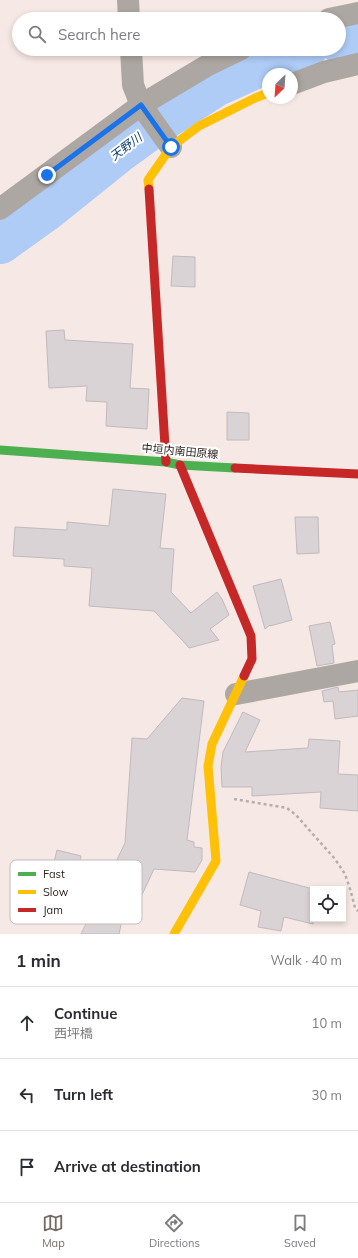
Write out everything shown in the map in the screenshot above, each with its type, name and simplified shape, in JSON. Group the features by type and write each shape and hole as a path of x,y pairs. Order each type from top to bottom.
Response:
{"street":[{"path":"128,0 129,12"},
{"path":"346,15 358,13"},
{"path":"130,56 132,85 141,105 171,147"},
{"path":"0,209 141,105 208,65 227,56"},
{"path":"298,82 324,72 358,64"},
{"path":"166,462 148,180 171,147 199,126 262,95"},
{"name":"中垣内南田原線","path":"0,450 166,462 180,465 358,474"},
{"path":"174,934 216,862 208,766 212,744 252,659 251,636 180,465"},
{"path":"236,694 358,671"}],"path":[{"path":"210,795 287,808 296,815 339,864 345,874 355,908 358,911"}],"building":[{"path":"173,256 195,257 195,287 171,286"},
{"path":"64,330 65,340 133,344 130,388 149,389 147,429 106,426 107,402 86,401 87,386 49,388 46,331"},
{"path":"227,412 249,413 249,440 227,440"},
{"path":"113,489 166,494 160,548 174,549 171,592 191,613 217,592 229,615 210,629 219,640 189,648 154,611 89,606 92,568 64,566 64,559 13,556 15,527 67,530 67,522 109,526"},
{"path":"295,517 318,517 319,553 297,554"},
{"path":"281,579 292,620 270,625 265,629 253,586"},
{"path":"330,622 335,644 332,645 334,663 317,666 309,626"},
{"path":"338,687 339,692 358,690 358,716 335,719 333,701 324,702 322,691"},
{"path":"182,698 204,701 187,840 194,842 194,847 202,848 202,860 195,872 154,869 142,895 142,860 117,860 125,843 132,738 147,739"},
{"path":"243,712 260,720 245,752 308,748 309,739 340,741 338,774 358,775 358,811 320,808 321,792 252,796 252,787 222,787 221,767 223,752"},
{"path":"57,850 81,856 80,860 54,860"},
{"path":"249,872 310,888 310,922 313,922 313,924 284,917 281,931 258,927 261,911 240,905"},
{"path":"86,924 121,924 119,934 81,934"}],"waterway":[{"name":"天野川","path":"346,40 358,38"},
{"name":"天野川","path":"0,242 46,209 117,152 167,116 215,85 282,56"}],"traffic: fast":[{"path":"0,450 166,462 180,465 235,468"}],"traffic: slow":[{"path":"149,189 148,180 171,147 199,126 262,95"},
{"path":"174,934 216,861 208,766 212,744 244,676"}],"traffic: jam":[{"path":"149,189 166,462"},
{"path":"180,465 251,636 252,659 244,676"},
{"path":"235,468 358,474"}],"route":[{"path":"47,175 141,105 171,147"}]}
